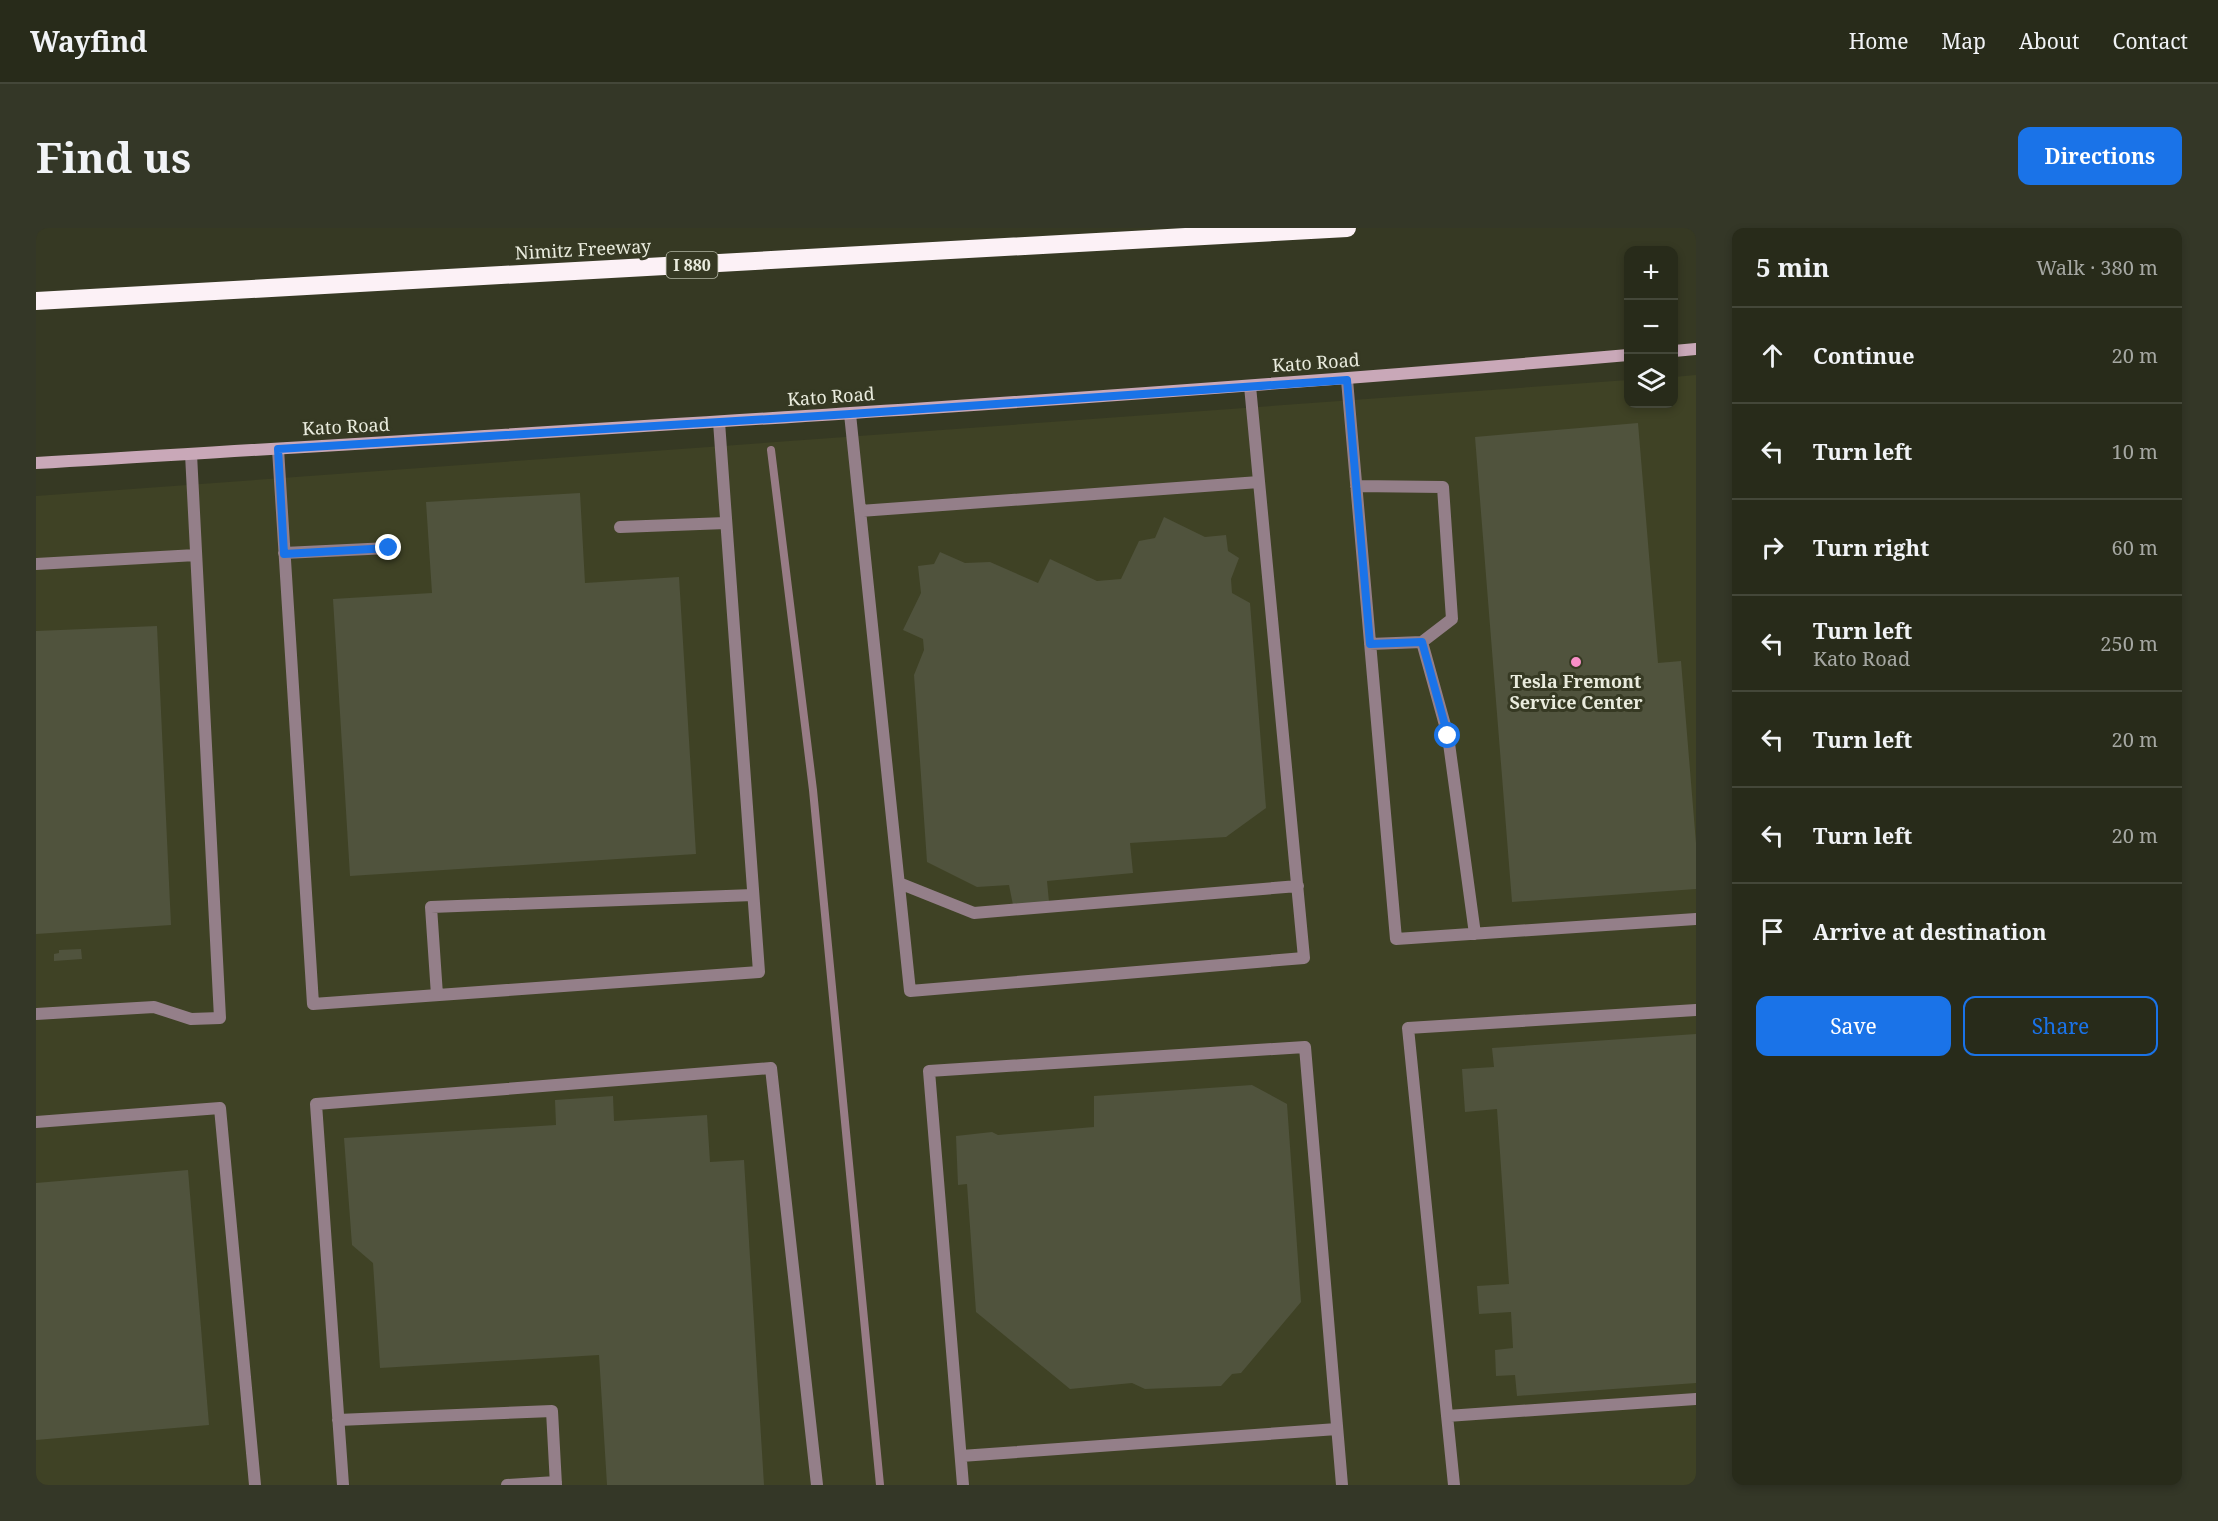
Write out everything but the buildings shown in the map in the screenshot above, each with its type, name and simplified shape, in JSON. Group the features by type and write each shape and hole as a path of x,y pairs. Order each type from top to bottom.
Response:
{"highway":[{"name":"Nimitz Freeway","path":"36,301 1347,228"}],"street":[{"path":"1678,351 1696,350"},
{"name":"Kato Road","path":"36,463 850,414 1347,380 1624,355"}],"lane":[{"path":"1347,380 1396,939 1696,919"},
{"path":"850,414 910,991 1304,958 1250,386"},
{"path":"278,449 313,1004 759,972 719,422"},
{"path":"36,1014 154,1007 191,1019 220,1018 191,454"},
{"path":"860,511 1259,482"},
{"path":"1356,486 1443,487 1452,619 1422,642 1370,644"},
{"path":"620,527 726,523"},
{"path":"284,554 389,548"},
{"path":"36,564 196,555"},
{"path":"1422,642 1448,736 1475,934"},
{"path":"899,883 974,914 1298,886"},
{"path":"436,995 431,907 753,895"},
{"path":"1454,1485 1408,1028 1696,1010"},
{"path":"963,1485 929,1071 1305,1047 1342,1485"},
{"path":"343,1485 316,1104 771,1068 817,1485"},
{"path":"36,1122 220,1108 255,1485"},
{"path":"1447,1416 1696,1399"},
{"path":"338,1420 552,1411 556,1484 507,1485"},
{"path":"961,1456 1337,1429"}],"shaded area":[{"path":"1696,375 1696,1485 36,1485 36,496 1624,380 1624,408 1678,408 1678,377"}],"waterway":[{"path":"771,450 813,790 880,1485"}],"place":[{"name":"Tesla Fremont Service Center","path":"1576,662"}],"route":[{"path":"389,548 284,554 278,449 850,414 1347,380 1370,644 1422,642 1448,736"}]}
